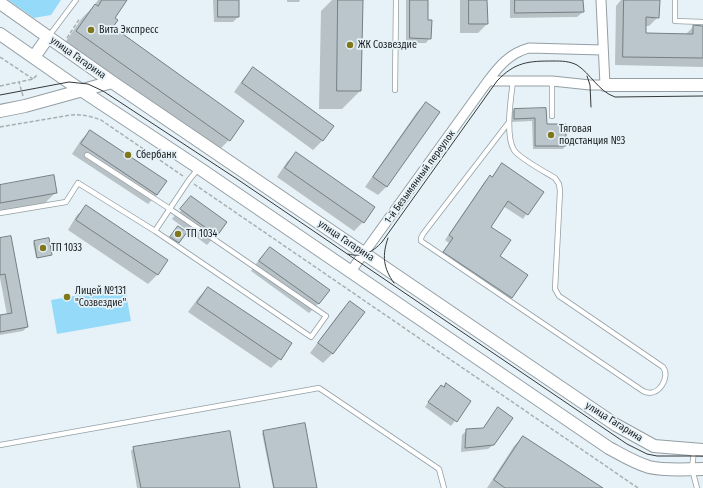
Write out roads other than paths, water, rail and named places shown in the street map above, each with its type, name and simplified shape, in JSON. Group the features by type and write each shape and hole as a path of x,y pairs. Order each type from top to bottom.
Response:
{"main road":[{"name":"улица Гагарина","path":"0,3 112,82 364,254 632,434 654,446 698,450"},
{"path":"0,34 609,448 636,462 650,467 697,469"},
{"path":"34,57 48,37"},
{"path":"0,111 112,82"},
{"path":"605,85 703,85"}],"street":[{"path":"488,81 552,80 590,85 605,85 602,50 601,0"},
{"name":"1-й Безымянный переулок","path":"351,272 503,62 521,50 529,48 602,50"}],"lane":[{"path":"48,37 76,0"},
{"path":"395,90 396,0"},
{"path":"676,0 675,21 703,22"},
{"path":"552,80 552,116"},
{"path":"508,122 423,234 421,241 423,244 643,391 650,394 654,393 658,390 666,378 666,370 559,296 555,289 560,191 559,184 555,178 517,154 514,150 508,122 513,81"},
{"path":"0,213 66,202 78,183 155,231 311,337 319,327 326,316 170,209 87,155"},
{"path":"155,231 189,180 199,168"},
{"path":"0,445 319,388 440,469 444,488"},
{"path":"697,488 698,450"}],"tram line":[{"path":"348,254 363,255 375,249 382,242 497,81 516,66 536,61 559,61 571,63 577,65 599,87 615,97 703,96"},
{"path":"587,76 590,85 591,107"},
{"path":"0,95 69,82 88,84 103,91 237,179 627,444 647,454 657,456 703,456"},
{"path":"388,238 384,256 386,267 394,283"}],"place":[{"name":"Вита Экспресс","path":"91,30"},
{"name":"ЖК Созвездие","path":"350,45"},
{"name":"Тяговая подстанция №3","path":"551,135"},
{"name":"Сбербанк","path":"128,155"},
{"name":"ТП 1034","path":"178,234"},
{"name":"ТП 1033","path":"43,248"},
{"name":"Лицей №131 \"Созвездие\"","path":"67,297"}]}
